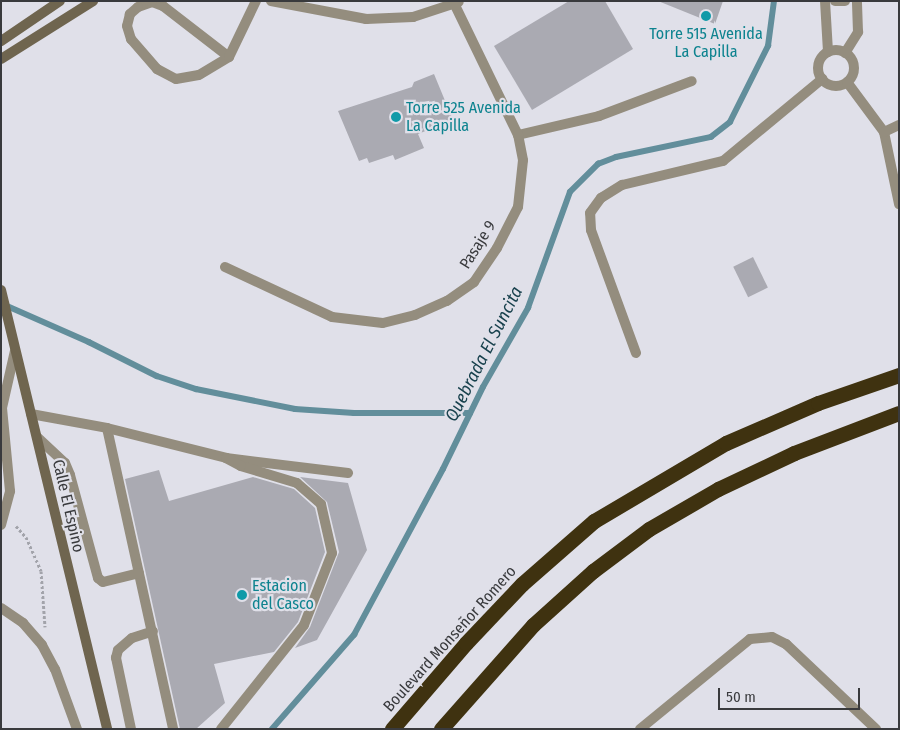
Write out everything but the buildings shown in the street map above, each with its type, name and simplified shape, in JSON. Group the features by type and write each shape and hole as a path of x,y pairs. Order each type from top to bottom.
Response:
{"highway":[{"name":"Boulevard Monseñor Romero","path":"392,729 466,643 522,584 594,521 726,443 818,403 899,375"},
{"path":"441,729 533,625 593,571 649,529 718,489 794,453 899,413"}],"street":[{"path":"3,36 60,1"},
{"path":"1,59 93,1"},
{"path":"229,57 163,6 152,2 138,7 130,14 127,26 131,39 157,70 176,79 200,76 229,57 256,1"},
{"path":"271,1 366,19 413,16 457,2"},
{"path":"825,1 828,52 818,66 822,79 836,86 848,82 854,67 845,53"},
{"path":"835,1 845,1"},
{"path":"845,53 858,32 857,1"},
{"name":"Pasaje 9","path":"225,267 332,317 383,323 415,315 446,300 474,282 497,248 518,206 522,160 518,135 457,2"},
{"path":"828,52 845,53"},
{"path":"636,353 591,230 590,213 601,198 622,185 723,161 822,79"},
{"path":"518,135 599,116 692,81"},
{"path":"848,82 884,132 899,204"},
{"path":"884,132 899,125"},
{"name":"Calle El Espino","path":"1,290 14,351 37,437 107,729"},
{"path":"2,522 10,491 2,408 14,351"},
{"path":"31,414 107,428 226,458 348,473"},
{"path":"107,428 173,729"},
{"path":"37,437 65,463 98,578 104,582 139,572"},
{"path":"221,729 304,625 332,553 322,504 297,483 241,466 226,458"},
{"path":"1,608 23,623 42,645 55,669 77,729"},
{"path":"131,729 116,658 122,644 153,631"},
{"path":"640,729 750,638 772,637 786,644 876,729"}],"path":[{"path":"2,522 15,525 26,537 42,571 47,620 42,645"}],"waterway":[{"name":"Quebrada El Suncita","path":"272,729 354,635 443,469 483,387 528,308 570,192 598,164 616,157 711,137 730,122 768,46 774,1"},
{"path":"5,305 89,342 157,376 196,389 295,409 354,413 470,413"}],"place":[{"name":"Torre 515 Avenida La Capilla","path":"706,16"},
{"name":"Torre 525 Avenida La Capilla","path":"396,117"},
{"name":"Estacion del Casco","path":"242,595"}]}
